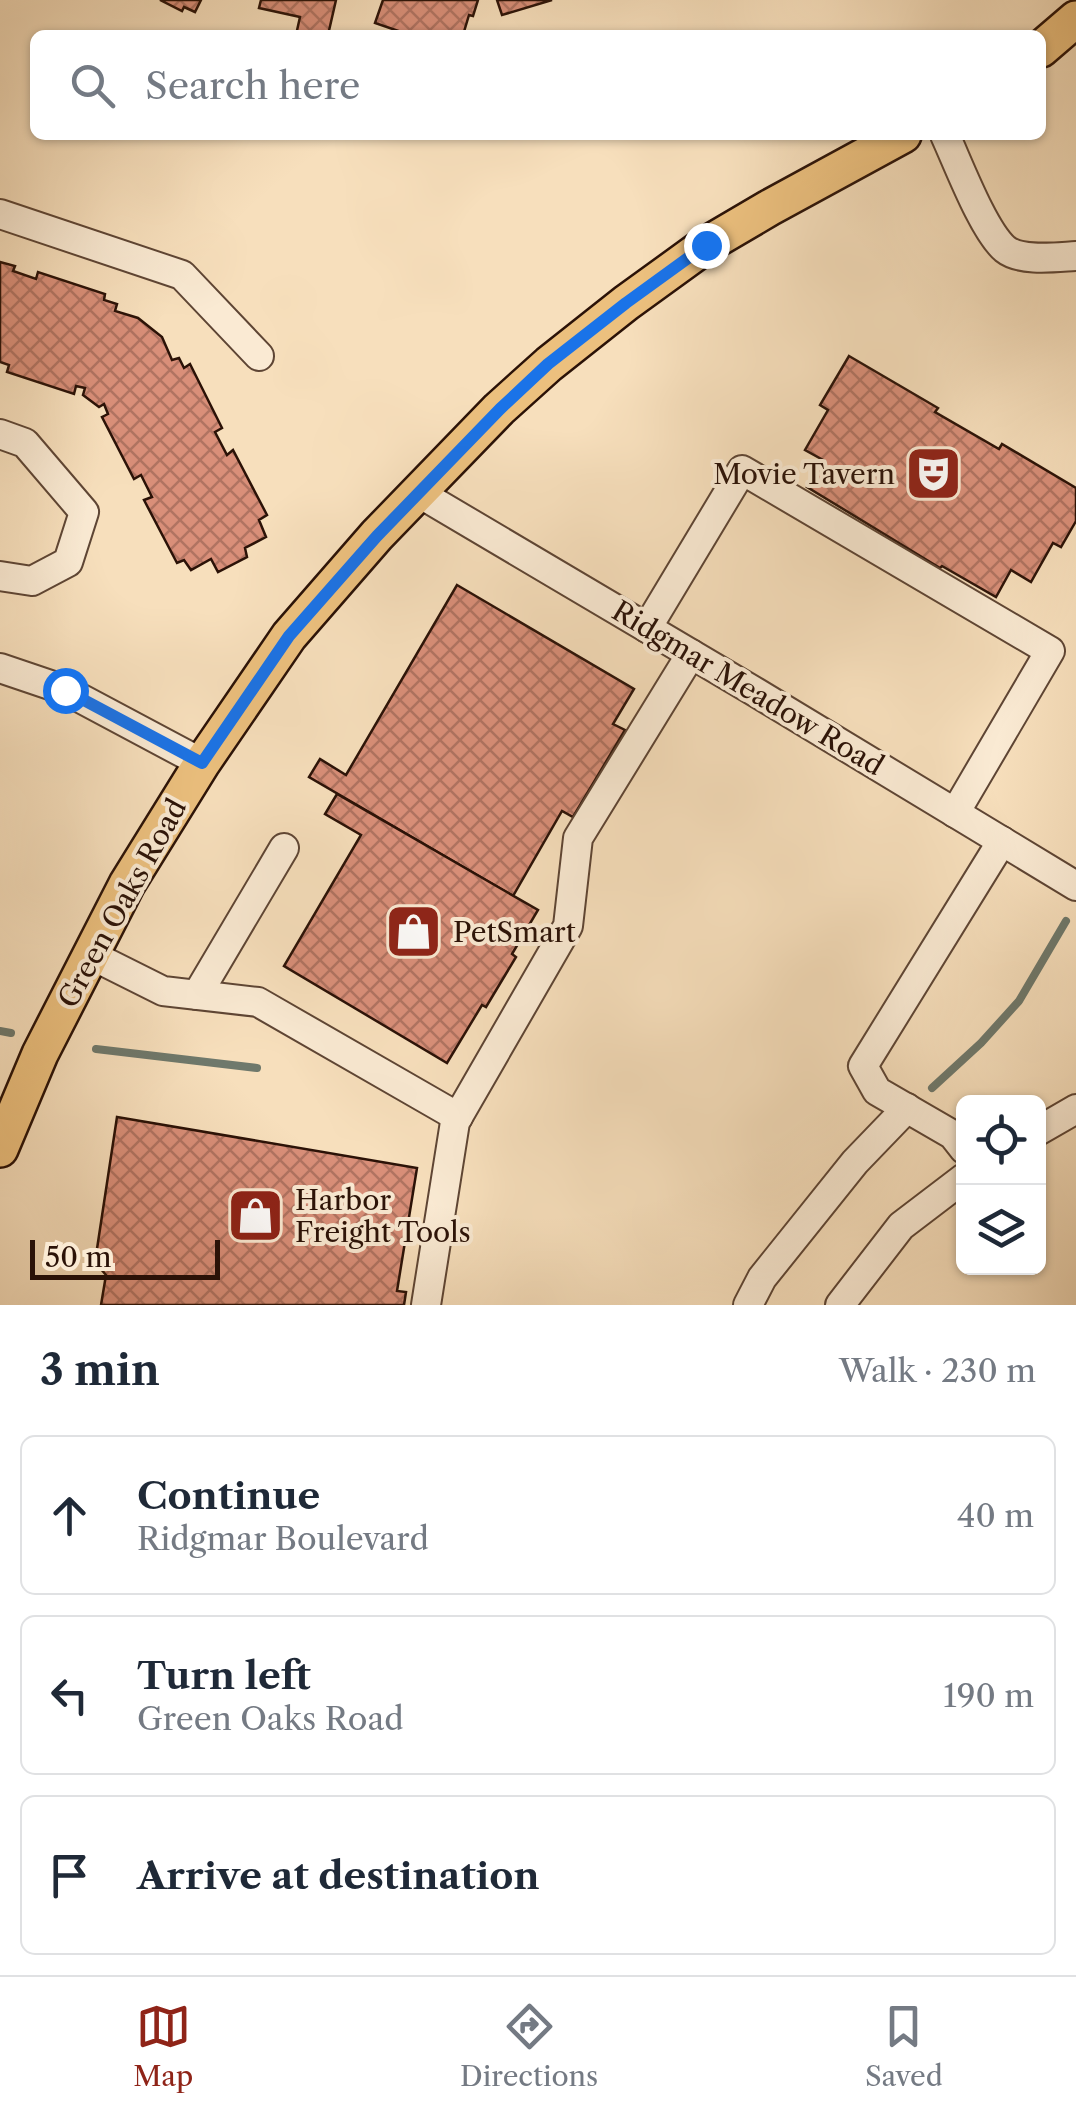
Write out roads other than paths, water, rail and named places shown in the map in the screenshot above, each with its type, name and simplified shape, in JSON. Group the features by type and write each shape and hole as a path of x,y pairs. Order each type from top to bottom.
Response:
{"main road":[{"path":"1046,45 1076,19"},
{"name":"Green Oaks Road","path":"0,1149 40,1054 127,884 202,763 289,636 377,536 548,364 626,303 706,245 895,140"}],"street":[{"path":"947,140 985,222 1007,250 1040,258 1076,256"},
{"path":"0,214 182,275 259,356"},
{"path":"0,434 24,443 84,512 68,562 32,581 0,576"},
{"path":"647,628 742,470 1033,641 1050,652 955,812"},
{"name":"Ridgmar Meadow Road","path":"418,493 1076,886"},
{"path":"426,1305 455,1122 568,926 578,838 691,654"},
{"path":"0,668 65,690 202,763"},
{"path":"956,1138 876,1091 863,1066 1002,841"},
{"path":"197,995 284,848"},
{"path":"91,955 163,992 258,1002 458,1117"},
{"path":"748,1305 762,1278 855,1162 907,1108"},
{"path":"1046,1126 1076,1109"},
{"path":"840,1305 901,1226 956,1184"}],"waterway":[{"path":"932,1088 1019,1001 1066,921"},
{"path":"0,1031 11,1033"},
{"path":"96,1049 257,1068"}],"place":[{"name":"Movie Tavern","path":"934,474"},
{"name":"PetSmart","path":"414,932"},
{"name":"Harbor Freight Tools","path":"256,1216"}]}
